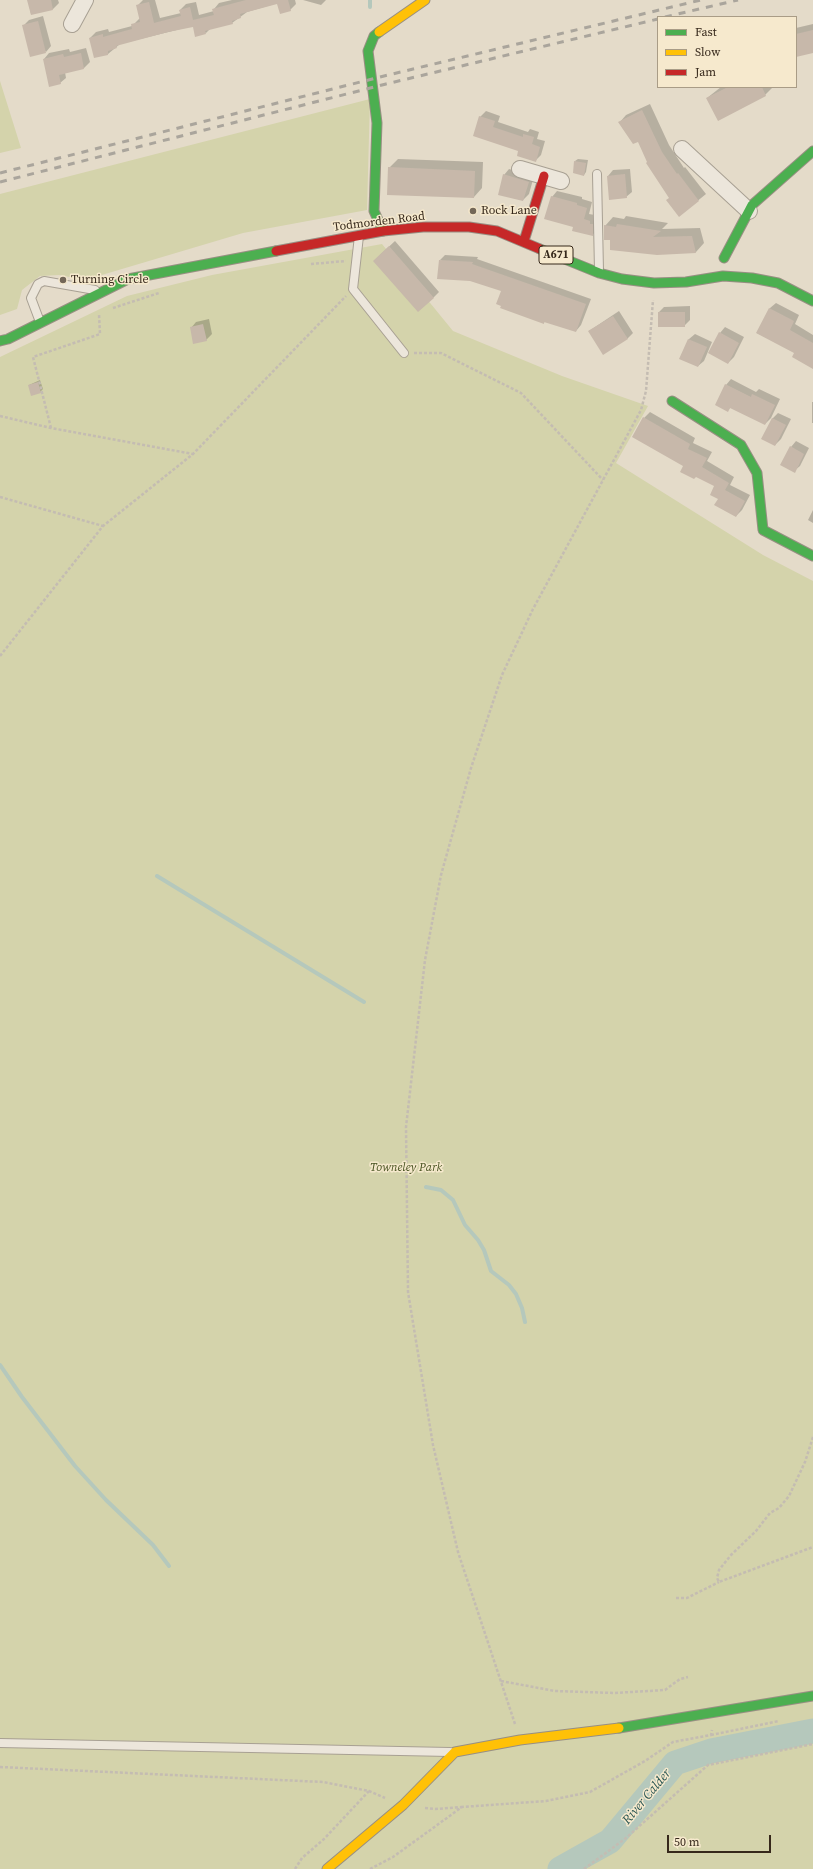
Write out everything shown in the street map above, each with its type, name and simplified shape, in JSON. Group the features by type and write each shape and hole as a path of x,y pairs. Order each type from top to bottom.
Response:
{"main road":[{"path":"382,231 374,211 377,123 368,51 374,36 425,0"},
{"path":"724,258 752,205 813,151"},
{"path":"524,241 544,176"},
{"name":"Todmorden Road","path":"0,341 40,323 128,279 359,235 423,227 469,227 497,231 599,273 622,279 654,284 686,282 723,276 752,278 778,283 813,301"},
{"path":"672,401 741,445 757,473 763,530 813,556"},
{"path":"327,1869 403,1805 455,1752 520,1740 578,1734 813,1696"}],"street":[{"path":"72,24 85,0"},
{"path":"682,149 749,211"},
{"path":"520,169 561,181"}],"lane":[{"path":"596,174 599,273"},
{"path":"359,235 353,289 404,353"},
{"path":"40,323 31,298 38,284 44,281 103,291"},
{"path":"0,1744 455,1752"}],"path":[{"path":"310,264 357,260"},
{"path":"520,1740 458,1552 433,1445 408,1292 406,1127 425,960 441,876 471,768 502,675 533,609 640,410 646,391 654,284"},
{"path":"0,656 103,526 193,454 353,289"},
{"path":"112,308 132,300 161,292"},
{"path":"51,428 33,357 100,334 98,314 105,311"},
{"path":"404,353 441,353 521,393 603,480"},
{"path":"0,416 51,428 193,454"},
{"path":"0,497 103,526"},
{"path":"719,1582 717,1578 720,1570 731,1555 756,1531 770,1513 779,1508 789,1496 805,1462 813,1437"},
{"path":"676,1598 687,1598 719,1582 813,1547"},
{"path":"501,1681 555,1691 614,1693 665,1690 680,1678 688,1677"},
{"path":"711,1735 712,1713"},
{"path":"0,1767 322,1782 369,1791 403,1805 435,1809 546,1801 590,1792 644,1761 673,1742 782,1721"},
{"path":"584,1869 626,1838 708,1765 813,1744"},
{"path":"295,1869 302,1858 324,1839 369,1791"},
{"path":"370,1869 393,1857 462,1807"}],"green space":[{"path":"0,81 21,148 0,153"},
{"path":"370,99 367,210 243,233 85,280 59,275 40,276 22,290 17,309 0,315 0,194"},
{"name":"Towneley Park","path":"382,244 453,331 562,376 648,406 616,463 763,555 813,581 813,1869 0,1869 0,357 127,296 212,275"}],"building":[{"path":"27,0 51,0 53,10 31,15"},
{"path":"246,0 288,0 291,11 280,14 277,4 240,14 241,18 232,21 233,24 205,31 206,34 195,37 193,27 168,32 116,46 117,48 108,51 108,55 94,58 89,38 103,34 103,37 132,29 131,24 140,22 136,5 149,2 154,23 181,16 179,10 190,7 193,20 214,15 212,9"},
{"path":"38,21 46,53 30,57 22,25"},
{"path":"813,30 813,53 797,57 797,34"},
{"path":"81,53 84,69 59,75 61,84 49,87 43,59 63,54 64,57"},
{"path":"726,88 762,88 766,96 718,121 706,98"},
{"path":"642,110 662,152 677,174 678,173 699,201 679,217 666,200 669,198 646,163 647,162 638,142 633,144 618,122"},
{"path":"479,116 495,121 493,127 523,137 523,134 534,137 532,144 540,147 536,162 517,156 518,151 473,136"},
{"path":"574,161 586,163 584,176 573,173"},
{"path":"388,167 475,171 474,198 387,195"},
{"path":"503,174 529,182 523,201 498,195"},
{"path":"625,174 627,198 609,200 607,176"},
{"path":"551,196 577,203 577,205 587,208 584,219 590,221 590,224 593,224 593,236 572,231 573,227 544,219"},
{"path":"617,224 661,231 653,237 692,236 696,253 657,255 610,250 610,240 604,240 604,225 616,227"},
{"path":"389,246 434,298 418,312 373,261"},
{"path":"439,260 473,262 472,264 586,304 576,332 544,322 544,324 500,308 501,306 496,304 501,291 470,281 437,279"},
{"path":"769,308 794,321 790,330 813,343 813,369 792,357 794,353 756,333"},
{"path":"658,312 685,312 685,327 658,327"},
{"path":"613,316 628,339 603,355 588,331"},
{"path":"203,324 207,341 193,344 190,327"},
{"path":"719,332 739,343 728,364 708,353"},
{"path":"688,339 707,347 698,367 679,359"},
{"path":"38,382 41,393 31,396 28,385"},
{"path":"725,384 751,397 752,394 775,405 765,425 730,408 728,412 715,405"},
{"path":"643,417 690,444 688,449 707,458 702,467 729,483 725,490 745,501 736,517 714,505 718,499 710,495 714,486 696,477 694,479 680,472 683,466 632,437"},
{"path":"772,418 786,425 775,446 761,439"},
{"path":"790,446 804,454 795,473 780,465"}],"waterway":[{"path":"370,0 370,7"},
{"path":"157,876 364,1002"},
{"path":"426,1187 441,1190 453,1200 465,1225 478,1240 484,1250 491,1271 509,1285 516,1294 522,1308 525,1322"},
{"path":"0,1365 22,1397 75,1466 106,1500 153,1545 169,1566"},
{"name":"River Calder","path":"560,1869 610,1841 675,1763 711,1751 813,1731"}],"railway":[{"path":"0,173 384,76 701,0"},
{"path":"669,16 738,0"},
{"path":"0,182 386,84 657,19"}],"traffic: fast":[{"path":"379,32 374,36 368,51 377,123 374,211 383,231"},
{"path":"724,258 752,205 813,151"},
{"path":"540,249 599,273 622,279 654,283 686,282 723,276 752,278 778,283 813,301"},
{"path":"0,341 8,339 128,279 276,251"},
{"path":"672,401 741,445 757,473 763,530 813,556"},
{"path":"619,1728 813,1696"}],"traffic: slow":[{"path":"379,32 425,0"},
{"path":"327,1869 403,1805 455,1752 520,1740 619,1728"}],"traffic: jam":[{"path":"524,241 544,176"},
{"path":"276,251 383,231 423,227 469,227 497,231 540,249"}],"place":[{"name":"Rock Lane","path":"473,211"},
{"name":"Turning Circle","path":"63,280"}]}
